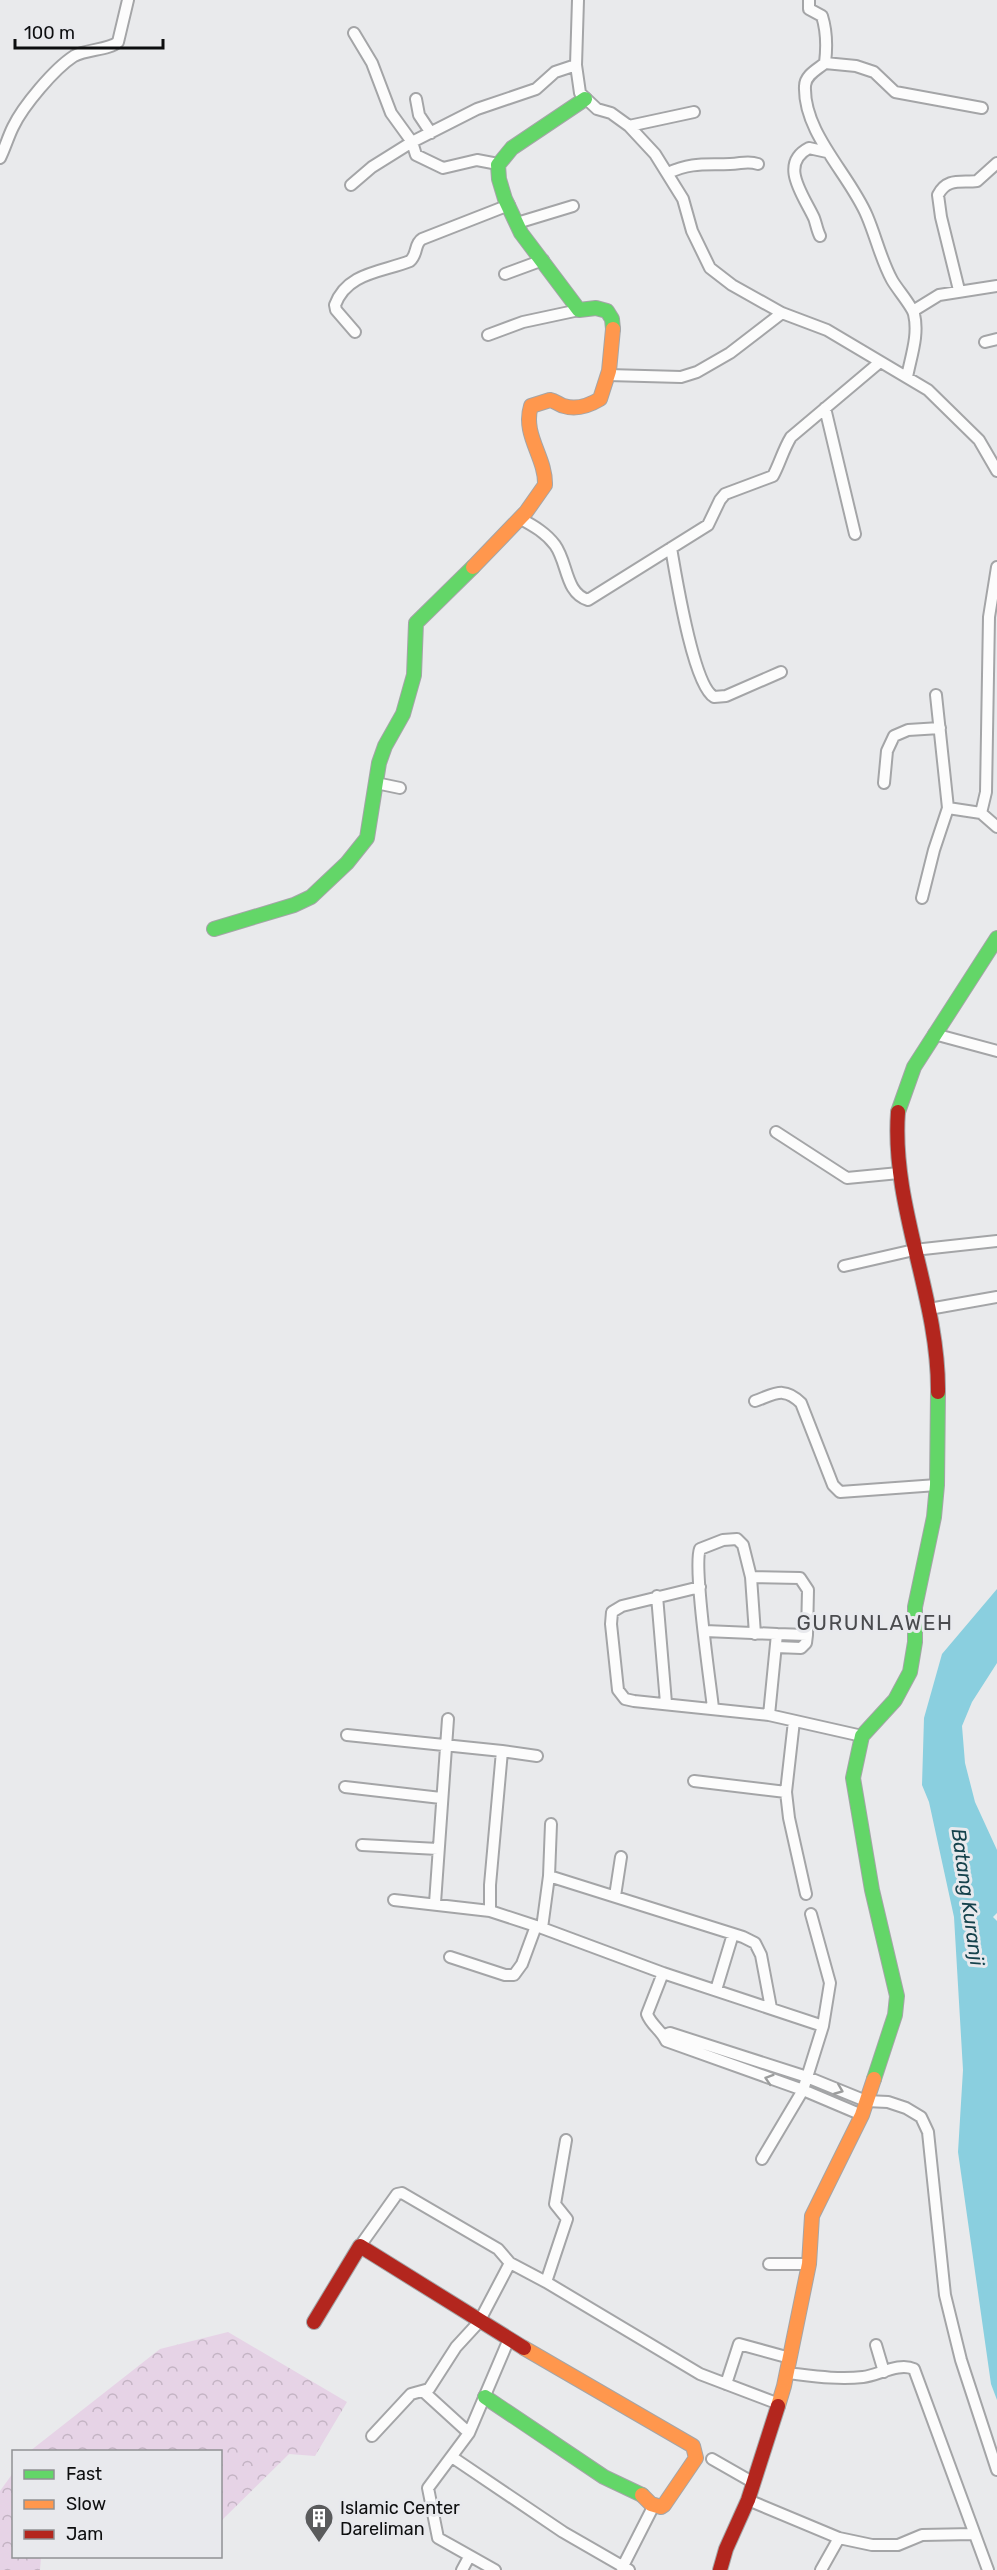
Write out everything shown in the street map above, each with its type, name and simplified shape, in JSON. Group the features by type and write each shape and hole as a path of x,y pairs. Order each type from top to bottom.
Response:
{"street":[{"path":"0,158 20,114 63,65 75,56 100,47 110,47 118,42 128,0"},
{"path":"578,0 577,85 585,99 597,109 610,113 629,126 655,154 684,199 692,231 710,268 732,285 783,314 827,330 928,390 979,440 997,471"},
{"path":"810,0 809,9 822,16 826,29 825,63"},
{"path":"354,33 372,63 391,113 412,142 416,155 443,168 477,160 498,164"},
{"path":"907,377 916,336 913,311 890,277 867,215 849,183 827,152 812,117 804,84 809,75 825,63 856,66 874,72 895,93 982,108"},
{"path":"351,185 372,166 412,142 477,109 536,89 555,72 576,65"},
{"path":"416,99 419,115 431,133"},
{"path":"579,310 565,296 543,260 522,234 497,176 498,164 512,148 531,133 585,99"},
{"path":"629,126 694,112"},
{"path":"820,236 797,183 794,165 796,157 809,148 827,152"},
{"path":"668,173 694,163 727,164 749,161 758,164"},
{"path":"958,290 938,195 949,183 957,180 977,181 997,163"},
{"path":"355,332 334,305 350,285 369,273 410,261 414,258 418,241 422,238 509,205"},
{"path":"517,223 573,206"},
{"path":"505,274 543,260"},
{"path":"913,311 939,295 958,290 997,286"},
{"path":"214,929 294,905 311,897 347,863 367,838 385,746 404,714 414,675 416,623 521,519 542,493 545,485 544,472 527,418 531,405 546,400 571,407 592,404 604,395 612,341 610,313 604,309 579,310 523,322 488,335"},
{"path":"608,375 681,377 697,372 730,353 783,314"},
{"path":"985,342 997,339"},
{"path":"521,519 548,535 557,547 573,589 579,597 588,600 708,525 725,494 773,476 779,465 781,453 791,437 880,362"},
{"path":"825,408 855,534"},
{"path":"671,548 696,662 710,695 718,698 726,696 781,672"},
{"path":"981,813 986,792 989,617 997,567"},
{"path":"922,898 948,808 936,695"},
{"path":"884,783 887,751 894,736 908,729 940,728"},
{"path":"376,783 400,788"},
{"path":"948,808 981,813 997,827"},
{"path":"720,2570 726,2549 754,2483 788,2373 809,2264 811,2225 815,2206 864,2108 892,2026 897,1996 889,1954 872,1890 853,1789 853,1778 862,1736 895,1700 910,1672 915,1642 916,1600 934,1517 937,1485 938,1362 929,1309 914,1250 899,1173 896,1134 900,1097 914,1067 996,942"},
{"path":"934,1034 997,1051"},
{"path":"776,1132 847,1178 899,1173"},
{"path":"844,1266 914,1250 997,1241"},
{"path":"929,1309 997,1297"},
{"path":"755,1401 785,1392 801,1403 833,1485 840,1492 937,1485"},
{"path":"713,1708 700,1587 699,1553 702,1547 734,1538 741,1541 751,1577 755,1634"},
{"path":"751,1577 794,1576 803,1580 808,1590 806,1643 801,1648 776,1647"},
{"path":"700,1587 615,1608 611,1616 611,1624 620,1695 634,1701 769,1715 862,1736"},
{"path":"657,1596 666,1703"},
{"path":"705,1631 807,1635"},
{"path":"769,1715 777,1634"},
{"path":"435,1903 448,1719"},
{"path":"794,1721 786,1792 789,1818 806,1894"},
{"path":"347,1735 537,1756"},
{"path":"490,1911 490,1885 502,1751"},
{"path":"694,1781 786,1792"},
{"path":"345,1787 441,1798"},
{"path":"450,1957 505,1975 514,1975 522,1964 539,1927 549,1876 551,1824"},
{"path":"362,1845 438,1849"},
{"path":"615,1896 621,1857"},
{"path":"549,1876 751,1941 758,1947 771,2008"},
{"path":"394,1900 490,1911 663,1973 823,2026"},
{"path":"762,2159 803,2090 823,2026 830,1983 811,1914"},
{"path":"716,1990 733,1934"},
{"path":"663,1973 647,2014 650,2022 665,2035 664,2040 668,2043 807,2077 864,2108"},
{"path":"731,2060 803,2090 864,2108 888,2102 914,2111 921,2117 928,2132 945,2295 961,2360 997,2470"},
{"path":"546,2282 567,2219 555,2204 566,2140"},
{"path":"314,2322 360,2246 397,2194 402,2193 498,2249 510,2264 546,2282 700,2373 779,2404"},
{"path":"360,2246 479,2322 693,2446 696,2458 664,2505 661,2507 651,2504"},
{"path":"372,2436 411,2394 429,2389 456,2347 479,2322 510,2264"},
{"path":"769,2264 809,2264"},
{"path":"495,2570 438,2538 428,2488 469,2433 509,2339"},
{"path":"726,2384 739,2344 790,2358"},
{"path":"876,2345 884,2372"},
{"path":"788,2373 845,2378 905,2367 916,2372 987,2570"},
{"path":"424,2392 469,2433"},
{"path":"452,2457 563,2532 626,2569 652,2509 646,2497 604,2477 485,2397"},
{"path":"712,2459 754,2483"},
{"path":"748,2500 839,2538 885,2546 898,2545 921,2535 973,2534"},
{"path":"821,2570 839,2538"},
{"path":"462,2570 469,2557"}],"green space":[{"path":"228,2332 347,2402 315,2456 289,2454 222,2520 222,2450 31,2450 160,2349"},
{"path":"12,2474 12,2558 41,2558 40,2570 0,2570 0,2491"}],"water":[{"name":"Batang Kuranji","path":"997,1589 997,1663 972,1702 962,1726 965,1763 975,1802 997,1850 997,1913 993,1917 997,1921 997,2400 991,2384 958,2152 963,2070 954,1917 929,1802 922,1785 924,1718 942,1654"}],"traffic: fast":[{"path":"585,99 512,148 498,165 499,179 505,199 521,233 579,310 596,308 607,311 612,319 613,329"},
{"path":"214,929 294,905 311,897 347,863 367,838 379,763 385,746 403,714 414,675 416,623 473,567"},
{"path":"898,1112 914,1067 997,938"},
{"path":"874,2079 895,2015 897,1996 872,1890 853,1778 862,1736 895,1700 910,1672 915,1642 915,1607 934,1517 937,1485 938,1392"},
{"path":"485,2397 604,2477 642,2495"}],"traffic: slow":[{"path":"473,567 526,512 545,485 542,465 530,427 531,406 550,400 564,406 578,407 600,399 609,371 613,329"},
{"path":"778,2406 809,2264 812,2216 862,2115 874,2079"},
{"path":"524,2348 693,2446 696,2458 664,2505 661,2507 651,2504 642,2495"}],"traffic: jam":[{"path":"898,1112 901,1182 931,1322 938,1392"},
{"path":"314,2322 360,2246 524,2348"},
{"path":"720,2570 726,2549 748,2500 778,2406"}],"place":[{"name":"Islamic Center Dareliman","path":"319,2544"}],"district":[{"name":"GURUNLAWEH","path":"875,1622"}]}
